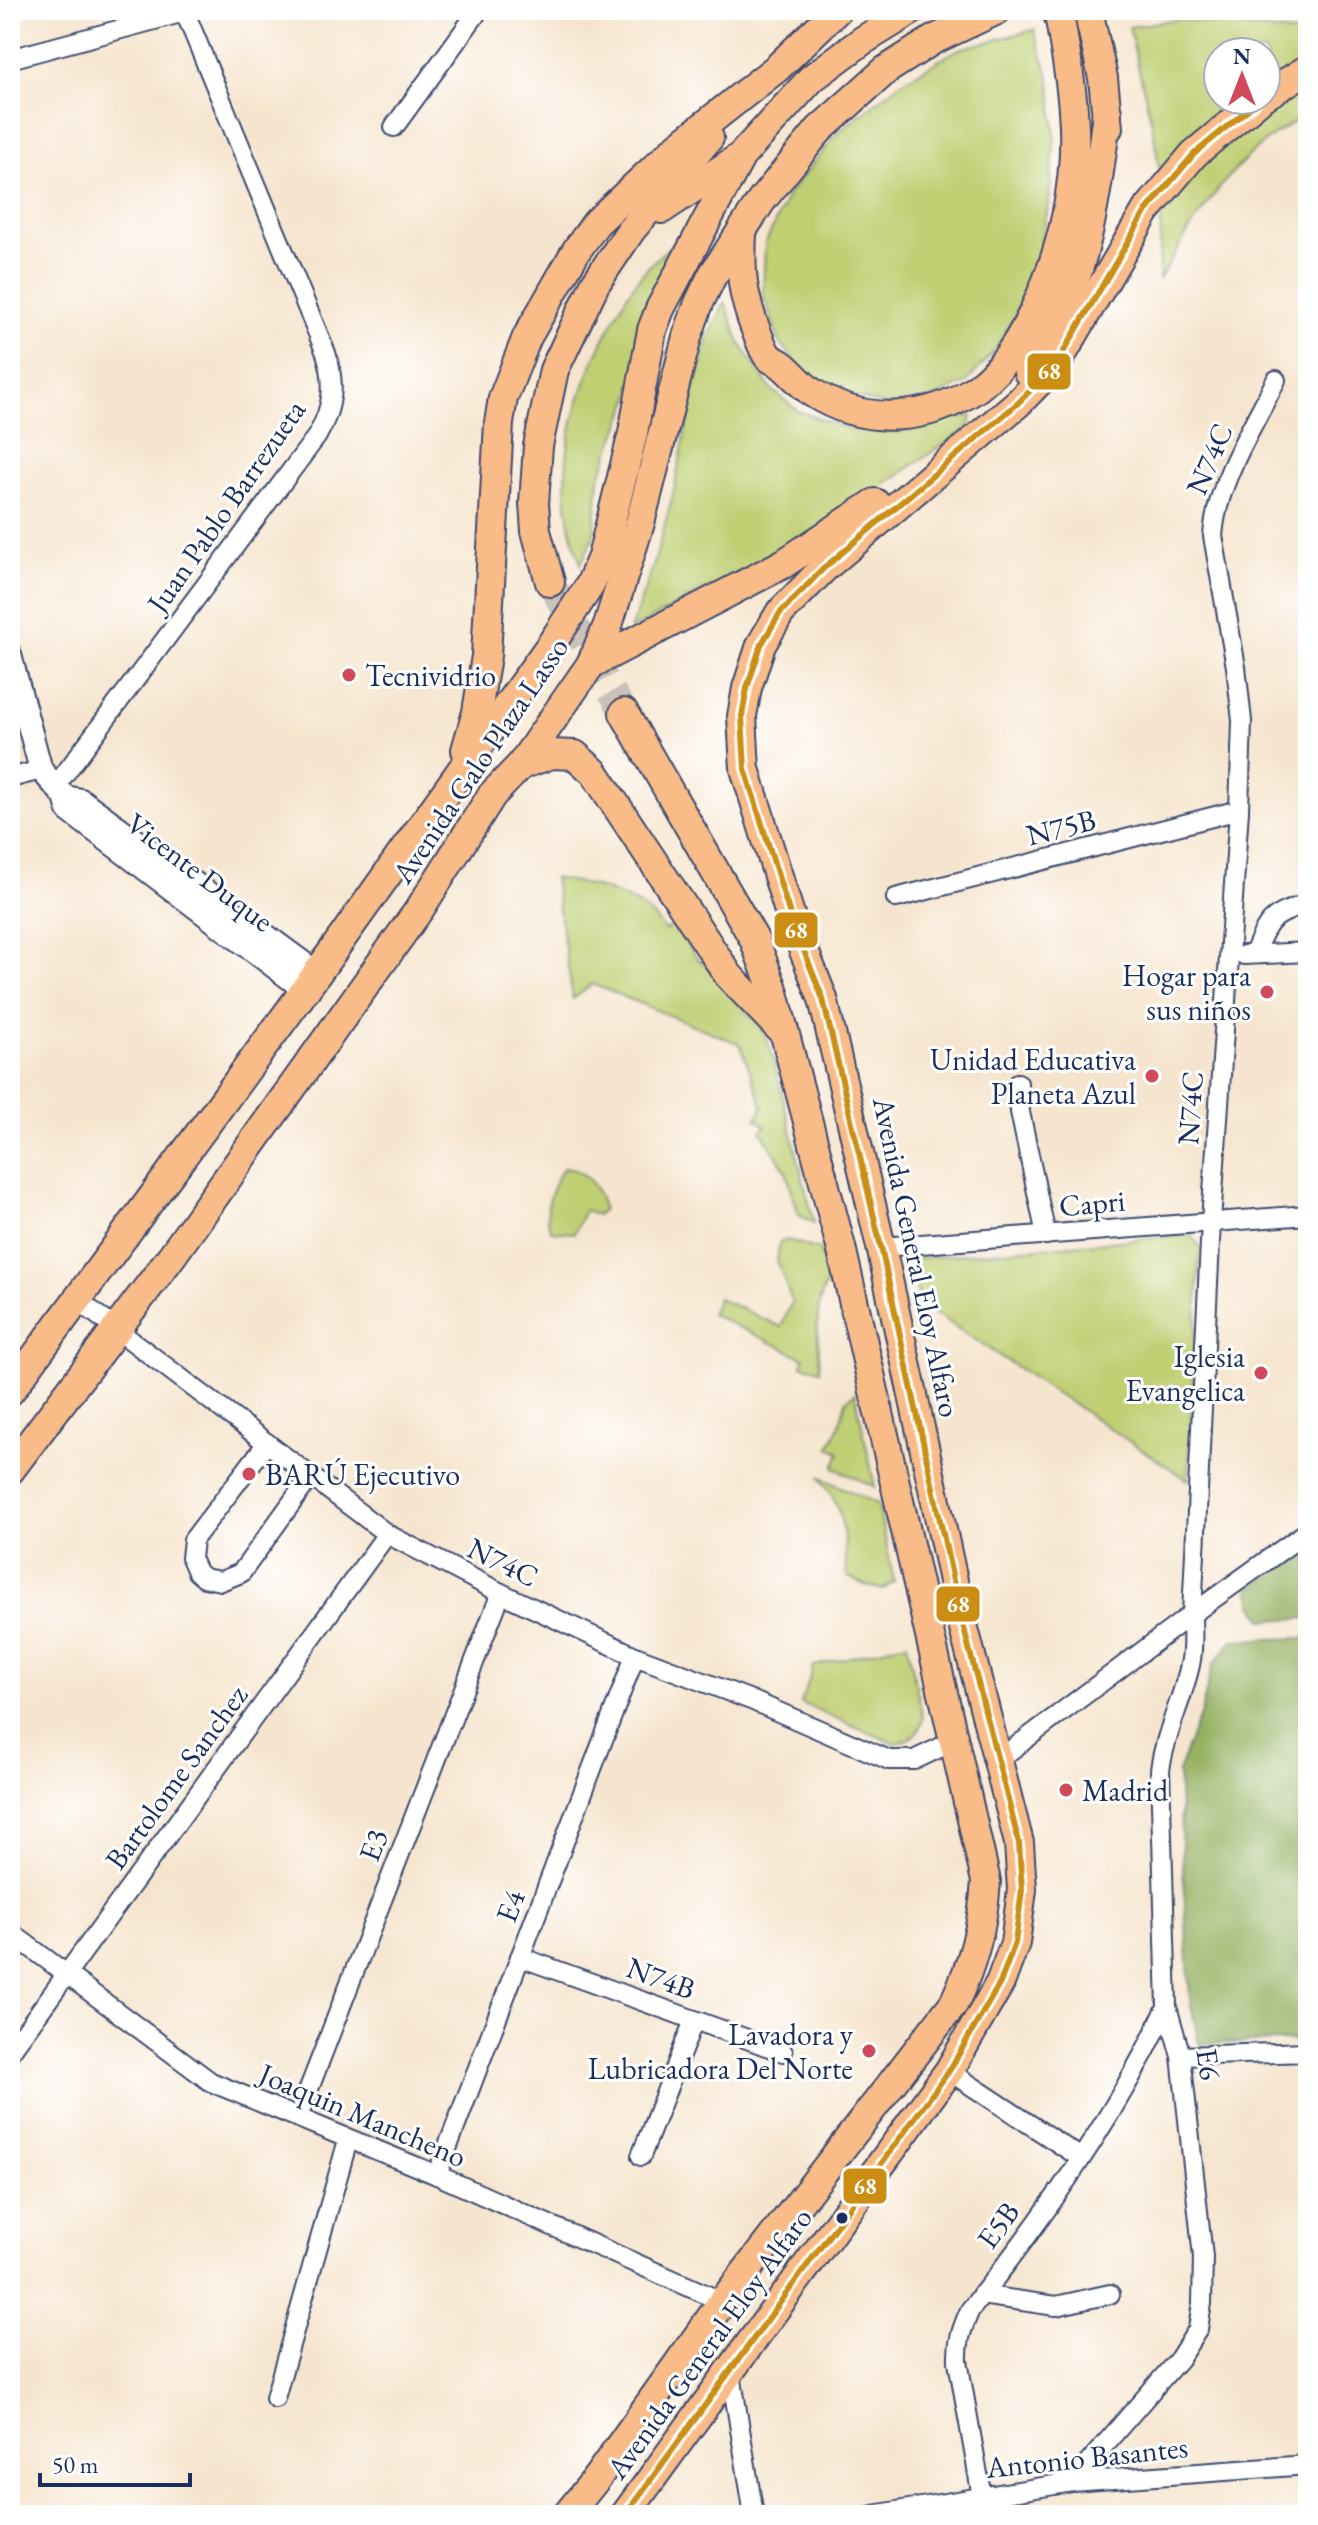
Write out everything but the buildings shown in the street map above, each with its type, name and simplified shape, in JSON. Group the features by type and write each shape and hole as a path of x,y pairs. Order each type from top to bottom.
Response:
{"main road":[{"path":"460,770 477,712 486,656 499,423 503,398 527,337 576,251 596,223 677,147 777,68 837,10"},
{"name":"Avenida Galo Plaza Lasso","path":"10,1391 311,981 590,585 612,526 652,330 670,288 741,156 812,78 862,41 912,10"},
{"name":"Avenida Galo Plaza Lasso","path":"10,1470 118,1329 421,907 492,795 521,765 591,664 608,625 640,523 687,337 712,276 762,200 811,139 886,70 933,40 997,10"},
{"path":"742,232 740,273 748,309 768,357 781,364 815,395 861,414 896,416 950,403 980,386 1021,336 1047,284 1061,245 1074,149 1073,110 1065,48 1056,10"},
{"path":"1088,10 1107,112 1111,238 1106,276"},
{"path":"1282,85 1308,69"},
{"path":"550,582 536,531 534,503 544,407 554,370 595,284 631,230 748,91"},
{"path":"591,664 783,564 844,525 970,433 1014,393 1042,353 1077,277 1091,229 1107,112"},
{"name":"Avenida General Eloy Alfaro","path":"625,2515 731,2374 949,2071 1000,1983 1015,1943 1021,1910 1019,1843 960,1613 881,1247 823,999 791,918 745,769 742,716 747,688 761,645 780,613 824,568 1018,403 1057,363 1146,211 1194,154 1240,116"},
{"path":"631,230 741,156"},
{"name":"Avenida General Eloy Alfaro","path":"567,2515 723,2302 954,2003 972,1966 981,1929 986,1881 841,1247 767,968 754,939 624,713"},
{"path":"521,765 552,754 575,755 594,772 729,976 784,1033"}],"street":[{"path":"394,127 479,10"},
{"path":"10,59 187,11"},
{"name":"Juan Pablo Barrezueta","path":"54,785 317,436 331,406 331,366 187,11"},
{"name":"N74C","path":"1192,1614 1211,1222 1239,810 1242,721 1236,667 1213,536 1214,519 1220,495 1276,380"},
{"path":"10,655 54,785 10,778"},
{"name":"Vicente Duque","path":"54,785 81,800 311,981"},
{"name":"N75B","path":"896,898 1239,810"},
{"path":"1254,954 1273,917 1308,903"},
{"path":"1229,955 1308,952"},
{"path":"1018,1083 1020,1112 1046,1235"},
{"name":"Capri","path":"881,1247 1308,1215"},
{"name":"N74C","path":"79,1301 387,1534 501,1593 635,1656 751,1700 889,1760 914,1760 954,1741"},
{"path":"267,1443 193,1540 191,1558 197,1572 204,1578 221,1581 241,1573 311,1476"},
{"path":"998,1760 1308,1531"},
{"name":"Bartolome Sanchez","path":"10,2052 387,1534"},
{"name":"E3","path":"298,2117 501,1593"},
{"name":"E6","path":"1072,2482 1179,2359 1198,2329 1202,2303 1203,2257 1181,2056 1167,2007 1160,1770 1164,1744 1190,1664 1192,1614"},
{"name":"E4","path":"437,2175 635,1656"},
{"name":"Joaquin Mancheno","path":"10,1932 211,2082 437,2175 723,2302"},
{"name":"N74B","path":"520,1957 783,2052"},
{"name":"E5B","path":"982,2497 957,2344 970,2310 1081,2158 1127,2085 1167,2007"},
{"path":"641,2156 694,2020"},
{"path":"1181,2056 1308,2052"},
{"path":"949,2071 1081,2158"},
{"path":"275,2398 348,2140"},
{"path":"981,2295 1056,2306 1110,2294"},
{"path":"731,2374 754,2515"},
{"name":"Antonio Basantes","path":"873,2515 1072,2482 1308,2465"}],"green space":[{"path":"1177,19 1308,35 1308,115 1283,128 1240,164 1204,208 1159,280 1162,189 1154,133 1129,27"},
{"path":"1034,30 1050,79 1055,135 1049,203 1035,270 1015,316 994,351 966,383 928,400 888,406 845,394 804,371 780,343 763,294 765,244 789,193 839,132 900,83 959,49"},
{"path":"701,219 599,478 594,535 581,564 567,503 566,473 569,443 584,384 610,327 638,279"},
{"path":"725,302 740,343 770,388 798,411 845,428 898,432 972,415 970,426 785,548 630,630 653,567 673,495 694,389 708,339"},
{"path":"554,878 600,888 630,900 656,919 665,931 674,925 697,959 710,967 763,1031 771,1049 814,1223 799,1215 786,1171 761,1131 766,1126 756,1119 763,1106 740,1044 592,984 573,999"},
{"path":"564,1167 579,1172 591,1181 603,1210 597,1215 585,1210 574,1233 551,1231 548,1223 550,1198"},
{"path":"1190,1235 1200,1246 1188,1480 921,1304 909,1259"},
{"path":"788,1240 820,1250 828,1281 818,1312 820,1370 802,1365 804,1358 711,1314 718,1298 781,1327 792,1302 777,1260 780,1242"},
{"path":"855,1393 875,1487 834,1468 840,1452 829,1447 839,1427 846,1401"},
{"path":"819,1477 878,1504 894,1582 882,1590 847,1576 839,1512 835,1500"},
{"path":"1308,1549 1308,1618 1264,1620 1253,1605 1249,1588"},
{"path":"1308,1638 1308,2040 1199,2044 1190,1999 1178,1772 1201,1712 1213,1665 1233,1640"},
{"path":"907,1643 923,1718 919,1729 908,1739 893,1743 801,1703 814,1666"}],"tunnel":[{"path":"550,582 624,713"}],"transit line":[{"name":"68","path":"625,2515 949,2071 1000,1983 1015,1943 1022,1890 1019,1843 960,1613 881,1247 823,999 791,918 745,769 742,716 747,688 761,645 780,613 824,568 1018,403 1057,363 1146,211 1194,154 1240,116"}],"place":[{"name":"Tecnividrio","path":"349,675"},
{"name":"Hogar para sus niños","path":"1267,992"},
{"name":"Unidad Educativa Planeta Azul","path":"1152,1076"},
{"name":"Iglesia Evangelica","path":"1261,1373"},
{"name":"BARÚ Ejecutivo","path":"249,1474"},
{"name":"Madrid","path":"1066,1790"},
{"name":"Lavadora y Lubricadora Del Norte","path":"869,2051"}]}
